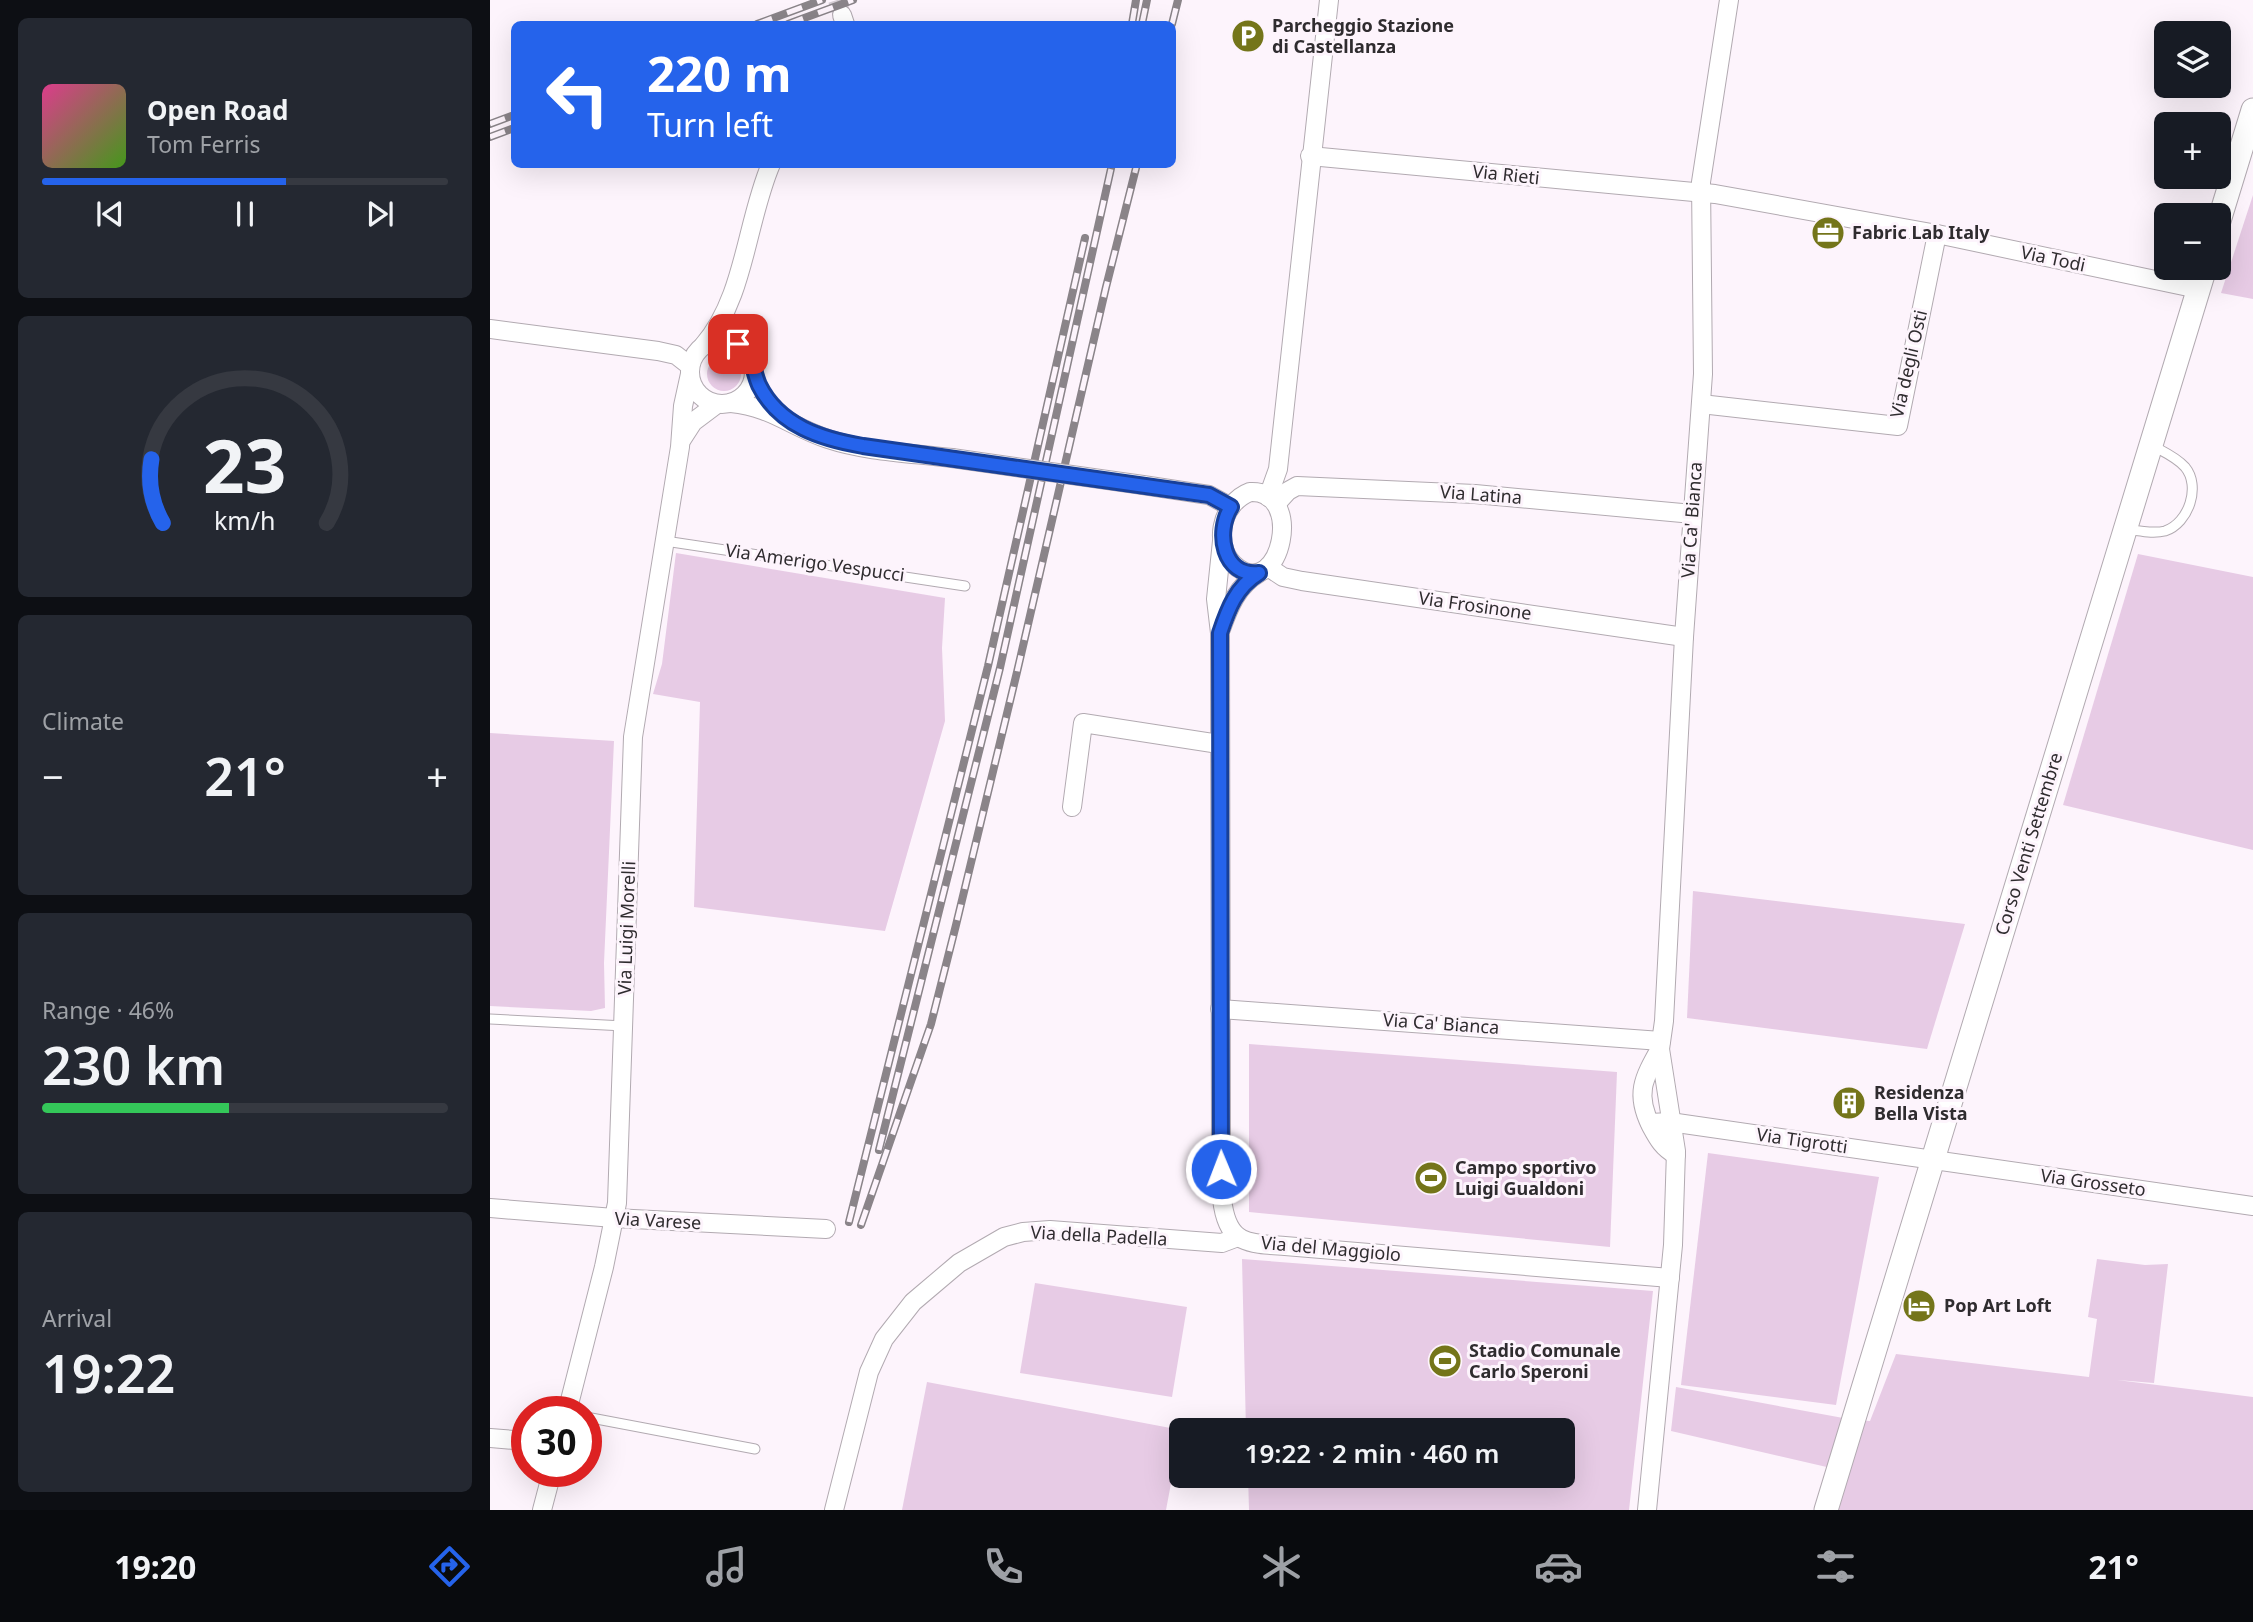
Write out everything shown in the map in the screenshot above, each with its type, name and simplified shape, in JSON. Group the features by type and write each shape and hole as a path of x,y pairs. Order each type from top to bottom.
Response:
{"street":[{"path":"1272,501 1278,469 1329,0"},
{"name":"Via Ca' Bianca","path":"1647,1510 1670,1278 1676,1155 1661,1045 1684,637 1703,365 1702,175 1729,0"},
{"path":"2225,203 2253,110"},
{"name":"Via Rieti","path":"1310,156 1701,194"},
{"path":"770,168 729,304 714,331 695,355 690,370 693,387 698,394 708,401 762,408 811,433 839,442 1209,495 1231,507"},
{"name":"Via Todi","path":"1701,194 1715,194 2154,270"},
{"name":"Via degli Osti","path":"1701,404 1898,426 1937,234"},
{"name":"Corso Venti Settembre","path":"1826,1510 2200,280"},
{"path":"729,304 732,329 738,344"},
{"path":"490,329 658,351 676,355 690,370"},
{"path":"703,345 725,339 738,344 751,356 754,373 764,393 786,419"},
{"name":"Via Luigi Morelli","path":"572,1396 614,1218 619,1173 633,737 681,442 690,370"},
{"path":"681,442 693,422 747,392 754,373"},
{"name":"Via Latina","path":"1272,501 1297,486 1475,494 1693,514"},
{"path":"1250,492 1260,492 1272,501 1281,522 1281,542 1264,570 1244,572 1227,556 1222,541 1225,518 1240,496 1250,492"},
{"name":"Via del Maggiolo","path":"1222,541 1216,599 1220,633 1221,1186 1226,1220 1238,1237 1245,1241 1670,1278"},
{"name":"Via del Maggiolo","path":"1220,633 1235,596 1247,582 1264,570"},
{"name":"Via Frosinone","path":"1264,570 1302,581 1684,637"},
{"path":"1072,807 1083,723 1219,744"},
{"name":"Via Ca' Bianca","path":"1220,1009 1661,1045"},
{"name":"Via Ca' Bianca","path":"1661,1045 1646,1075 1642,1106 1662,1144 1676,1155"},
{"path":"1650,1123 1670,1122"},
{"name":"Via Tigrotti","path":"1670,1122 1933,1160"},
{"name":"Via Grosseto","path":"1933,1160 2253,1206"},
{"name":"Via Varese","path":"490,1208 614,1218 825,1229"},
{"name":"Via della Padella","path":"834,1510 876,1353 913,1302 969,1257 999,1239 1036,1231 1222,1243 1238,1237"},
{"path":"490,1438 511,1440"},
{"path":"542,1510 548,1487"}],"lane":[{"path":"2125,529 2149,532 2166,530 2180,520 2190,504 2193,490 2188,471 2172,456 2151,445"},
{"name":"Via Amerigo Vespucci","path":"664,541 965,586"},
{"path":"490,1019 624,1026"},
{"path":"602,1420 755,1449"}],"shaded area":[{"path":"2253,195 2253,299 2221,293 2225,280 2231,280 2231,262"},
{"path":"724,357 736,362 741,374 736,386 724,391 712,386 707,374 712,362"},
{"path":"676,553 945,598 942,648 945,721 885,931 694,907 700,702 653,694 662,664"},
{"path":"2138,554 2253,577 2253,850 2063,805"},
{"path":"490,733 614,741 604,963 605,1008 591,1011 490,1006"},
{"path":"1693,891 1965,924 1927,1049 1687,1018"},
{"name":"Campo sportivo Luigi Gualdoni","path":"1249,1044 1617,1072 1610,1247 1249,1212"},
{"path":"1708,1153 1879,1177 1836,1405 1681,1385"},
{"name":"Stadio Comunale Carlo Speroni","path":"1242,1259 1653,1291 1629,1510 1249,1510 1248,1488 1575,1488 1575,1418 1246,1418"},
{"path":"2097,1259 2145,1265 2168,1264 2154,1383 2117,1380 2253,1397 2253,1510 1818,1510 1831,1468 1671,1431 1676,1387 1870,1421 1896,1354 2089,1377 2097,1319 2088,1317"},
{"path":"1035,1283 1187,1307 1172,1397 1020,1373"},
{"path":"927,1382 1169,1428 1170,1488 1166,1510 902,1510"}],"tunnel":[{"path":"837,0 842,15"}],"railway":[{"path":"765,21 822,0"},
{"path":"796,21 853,0"},
{"path":"1132,21 1136,0"},
{"path":"1143,21 1147,0"},
{"path":"1173,21 1178,0"},
{"path":"490,124 511,116"},
{"path":"490,137 511,129"},
{"path":"879,1150 1000,668 1111,168"},
{"path":"861,1225 931,1024 1136,168"},
{"path":"849,1222 988,666 1085,238"}],"place":[{"name":"Parcheggio Stazione di Castellanza","path":"1248,36"},
{"name":"Fabric Lab Italy","path":"1828,233"},
{"name":"Residenza Bella Vista","path":"1849,1103"},
{"name":"Campo sportivo Luigi Gualdoni","path":"1431,1178"},
{"name":"Pop Art Loft","path":"1919,1306"},
{"name":"Stadio Comunale Carlo Speroni","path":"1445,1361"}],"route":[{"path":"738,344 751,356 760,387 775,408 799,427 827,439 1209,495 1231,507 1222,530 1225,552 1229,560 1244,572 1259,573 1235,596 1220,633 1221,1169"}]}
